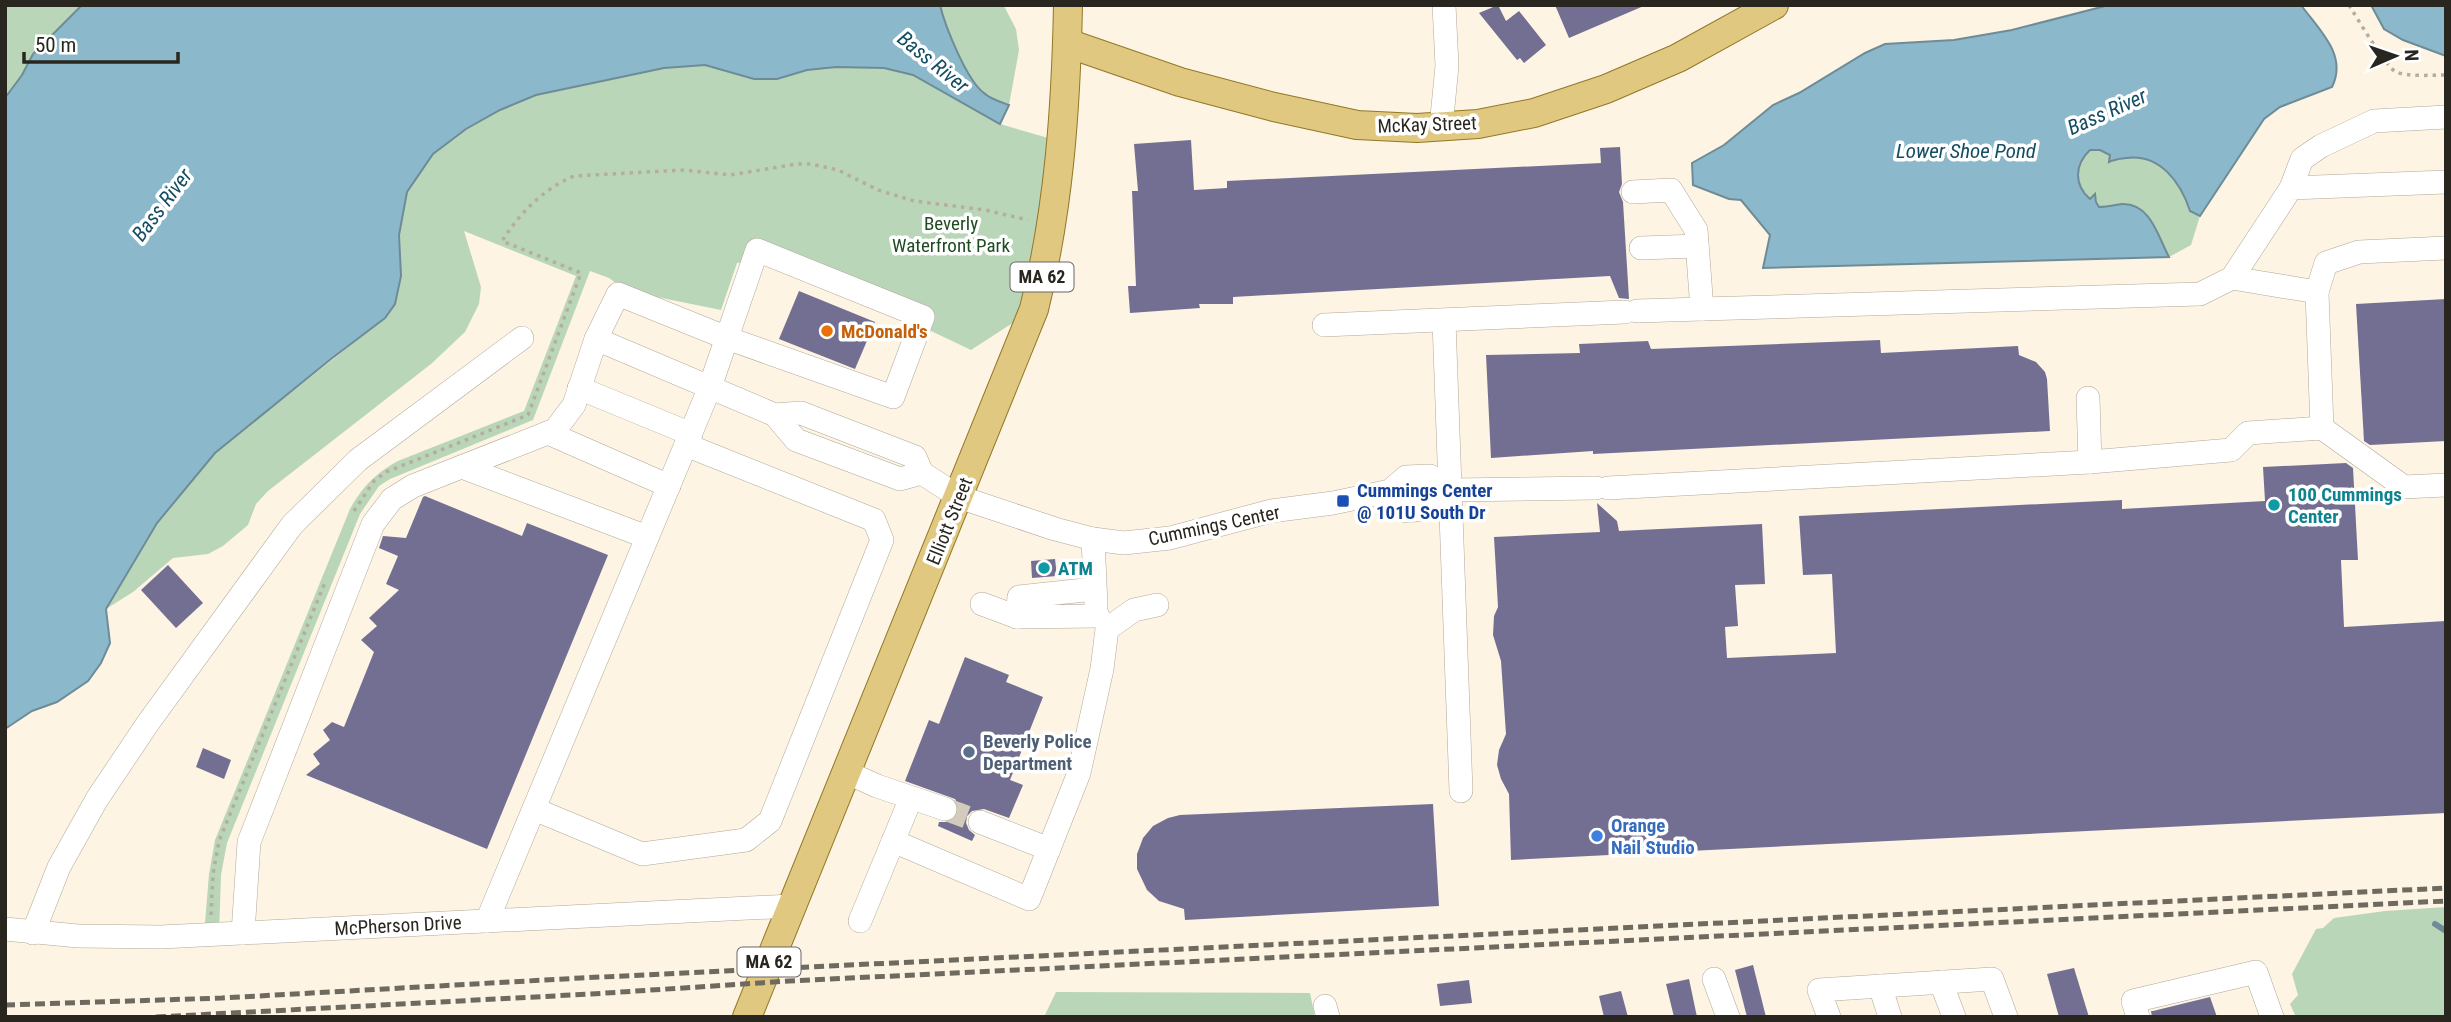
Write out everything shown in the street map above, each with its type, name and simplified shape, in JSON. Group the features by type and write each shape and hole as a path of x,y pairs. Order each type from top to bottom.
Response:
{"main road":[{"name":"Elliott Street","path":"747,1017 1034,309 1052,226 1062,142 1068,5"},
{"name":"McKay Street","path":"1067,43 1180,82 1274,107 1357,125 1441,127 1478,124 1534,113 1606,89 1678,58 1774,5"}],"street":[{"path":"1441,127 1447,66 1444,5"},
{"path":"1324,325 1631,311 2200,295 2232,278 2291,188 2302,159 2321,146 2374,121 2446,117"},
{"path":"2291,188 2446,182"},
{"path":"1633,192 1671,190 1696,230 1702,309"},
{"path":"1641,248 1697,246"},
{"path":"2322,428 2317,292 2326,263 2359,252 2446,248"},
{"path":"243,933 249,842 373,524 392,499 413,486 555,430 573,405 596,339 618,294 727,338 893,397 923,317 757,250 727,338 710,387 487,921"},
{"path":"2232,278 2317,292"},
{"path":"1444,321 1461,791"},
{"path":"33,933 59,867 97,799 148,723 292,525 358,460 522,338"},
{"path":"596,339 710,387"},
{"name":"Cummings Center","path":"710,387 775,415 801,413 915,457 922,473 959,497 1093,539 1124,543 1170,538 1271,512 1390,491 1406,477 1430,476 1452,490"},
{"path":"534,808 642,854 746,840 770,821 882,540 874,520 579,388"},
{"path":"2088,398 2090,463"},
{"path":"1390,491 1406,510 1431,508 1452,490 1602,488 2090,463 2231,450 2248,433 2322,428 2404,487 2446,485"},
{"path":"548,433 669,486"},
{"path":"462,467 648,537"},
{"path":"893,841 1029,899 1079,773 1102,669 1102,622 1094,589 1093,539"},
{"path":"1017,617 1019,597 1094,589"},
{"path":"982,604 1017,617 1102,622 1157,605"},
{"path":"846,772 877,786 945,809"},
{"path":"860,921 911,798"},
{"path":"980,822 1049,849"},
{"name":"McPherson Drive","path":"5,929 78,936 161,937 791,906"},
{"path":"2138,1017 2133,1001 2256,972 2272,1017"},
{"path":"1714,979 1728,1017"},
{"path":"1829,1017 1819,990 1992,979 2006,1017"},
{"path":"1941,982 1954,1017"},
{"path":"1880,986 1890,1017"}],"path":[{"path":"2348,5 2375,43 2382,59 2397,72 2446,75"},
{"path":"502,241 527,209 544,193 574,176 684,170 730,175 797,164 838,170 878,190 914,201 985,210 1052,226"}],"green space":[{"path":"5,5 84,5 5,105"},
{"path":"940,5 1004,6 1016,29 1019,50 1009,105 986,95 977,87 952,39"},
{"name":"Beverly Waterfront Park","path":"705,65 745,77 777,79 807,70 836,67 884,68 913,75 1000,124 1062,142 1034,309 971,350 782,260 737,263 721,310 627,291 609,278 590,271 533,420 390,479 379,486 360,514 227,843 221,875 219,934 204,935 215,840 350,509 371,481 398,461 524,411 576,276 464,231 481,287 479,304 465,332 431,364 268,491 256,504 248,525 223,546 208,554 173,558 133,592 106,609 157,523 215,453 385,318 395,304 401,276 399,235 406,192 433,154 466,129 500,109 536,95 664,68"},
{"path":"2090,150 2100,150 2110,155 2110,161 2138,157 2161,167 2178,186 2190,211 2200,216 2191,245 2169,257 2161,242 2123,204 2099,207 2094,195 2090,200 2081,188 2078,175 2081,162"},
{"path":"2446,907 2446,1017 2296,1017 2290,1004 2298,995 2292,974 2316,929 2323,928 2334,918"},
{"path":"1056,992 1310,993 1315,1017 1044,1017"}],"water":[{"name":"Bass River","path":"82,5 940,5 952,39 977,87 986,95 1009,105 1000,124 913,75 884,68 836,67 807,70 777,79 754,79 705,65 664,68 536,95 500,110 466,129 433,154 407,192 399,235 401,276 395,304 385,318 215,453 157,523 106,609 110,643 101,663 88,681 57,702 32,711 5,729 5,98 33,54"},
{"name":"Lower Shoe Pond","path":"2109,5 2301,5 2323,33 2334,54 2336,75 2332,87 2280,107 2264,119 2200,216 2190,211 2175,181 2159,165 2138,158 2109,162 2110,155 2100,150 2090,150 2085,156 2078,175 2085,193 2090,199 2095,194 2099,207 2122,204 2140,209 2152,223 2169,257 1763,268 1770,235 1741,200 1729,199 1693,185 1692,163 1724,145 1773,105 1885,44 1954,40 2012,30"},
{"path":"2371,5 2446,5 2446,56 2403,40 2384,29"}],"building":[{"path":"1498,5 1506,21 1519,11 1546,45 1524,63 1520,58 1517,60 1479,13"},
{"path":"1555,5 1646,5 1569,38"},
{"path":"1191,140 1194,190 1227,188 1227,181 1601,163 1600,148 1620,147 1622,184 1619,192 1623,202 1629,299 1619,298 1610,276 1233,297 1233,304 1199,304 1200,308 1130,313 1128,286 1136,286 1132,191 1138,191 1134,144"},
{"name":"McDonald's","path":"799,291 875,322 855,369 779,339"},
{"path":"2446,299 2446,441 2370,445 2364,441 2356,304"},
{"path":"1880,340 1881,353 2018,346 2019,355 2036,362 2045,372 2050,431 1491,458 1486,355 1580,353 1579,344 1648,341 1651,349"},
{"name":"100 Cummings Center","path":"2346,463 2353,468 2358,560 2341,560 2344,627 2446,621 2446,813 1511,860 1509,794 1497,765 1499,750 1506,734 1501,661 1493,635 1494,616 1498,607 1494,537 1600,532 1597,503 1617,521 1619,531 1762,524 1765,584 1735,585 1738,626 1725,627 1727,658 1836,653 1832,574 1803,575 1799,516 2122,500 2122,509 2265,501 2263,467"},
{"path":"425,496 522,536 527,523 608,555 487,849 306,775 320,764 313,754 330,740 323,730 332,722 344,727 374,652 361,640 377,626 369,618 399,590 386,584 398,556 379,548 383,536 406,538"},
{"name":"ATM","path":"1055,559 1057,576 1032,578 1031,561"},
{"path":"168,565 203,603 176,628 141,590"},
{"name":"Beverly Police Department","path":"965,657 1009,675 1006,682 1043,697 1010,780 1023,785 1009,818 984,809 972,811 967,816 966,823 975,835 972,841 938,826 939,822 948,822 958,814 959,806 955,799 905,781 929,720 939,724"},
{"path":"203,748 231,760 224,779 196,767"},
{"path":"1433,804 1439,906 1185,920 1184,909 1159,901 1147,890 1137,869 1137,854 1143,838 1153,826 1180,815"},
{"path":"1753,965 1766,1017 1747,1017 1735,970"},
{"path":"2074,968 2089,1017 2059,1017 2047,974"},
{"path":"1689,979 1697,1017 1674,1017 1666,984"},
{"path":"1469,980 1472,1003 1440,1006 1437,984"},
{"path":"1621,991 1628,1017 1604,1017 1599,996"},
{"path":"2210,997 2217,1017 2152,1017 2151,1011"}],"waterway":[{"path":"2435,924 2446,931"}],"tunnel":[{"path":"945,809 980,822"}],"railway":[{"path":"5,1005 222,998 581,978 2446,888"},
{"path":"156,1017 789,981 2446,901"}],"place":[{"name":"McDonald's","path":"827,331"},
{"name":"Cummings Center @ 101U South Dr","path":"1343,501"},
{"name":"100 Cummings Center","path":"2274,505"},
{"name":"ATM","path":"1044,568"},
{"name":"Beverly Police Department","path":"969,752"},
{"name":"Orange Nail Studio","path":"1597,836"}]}
